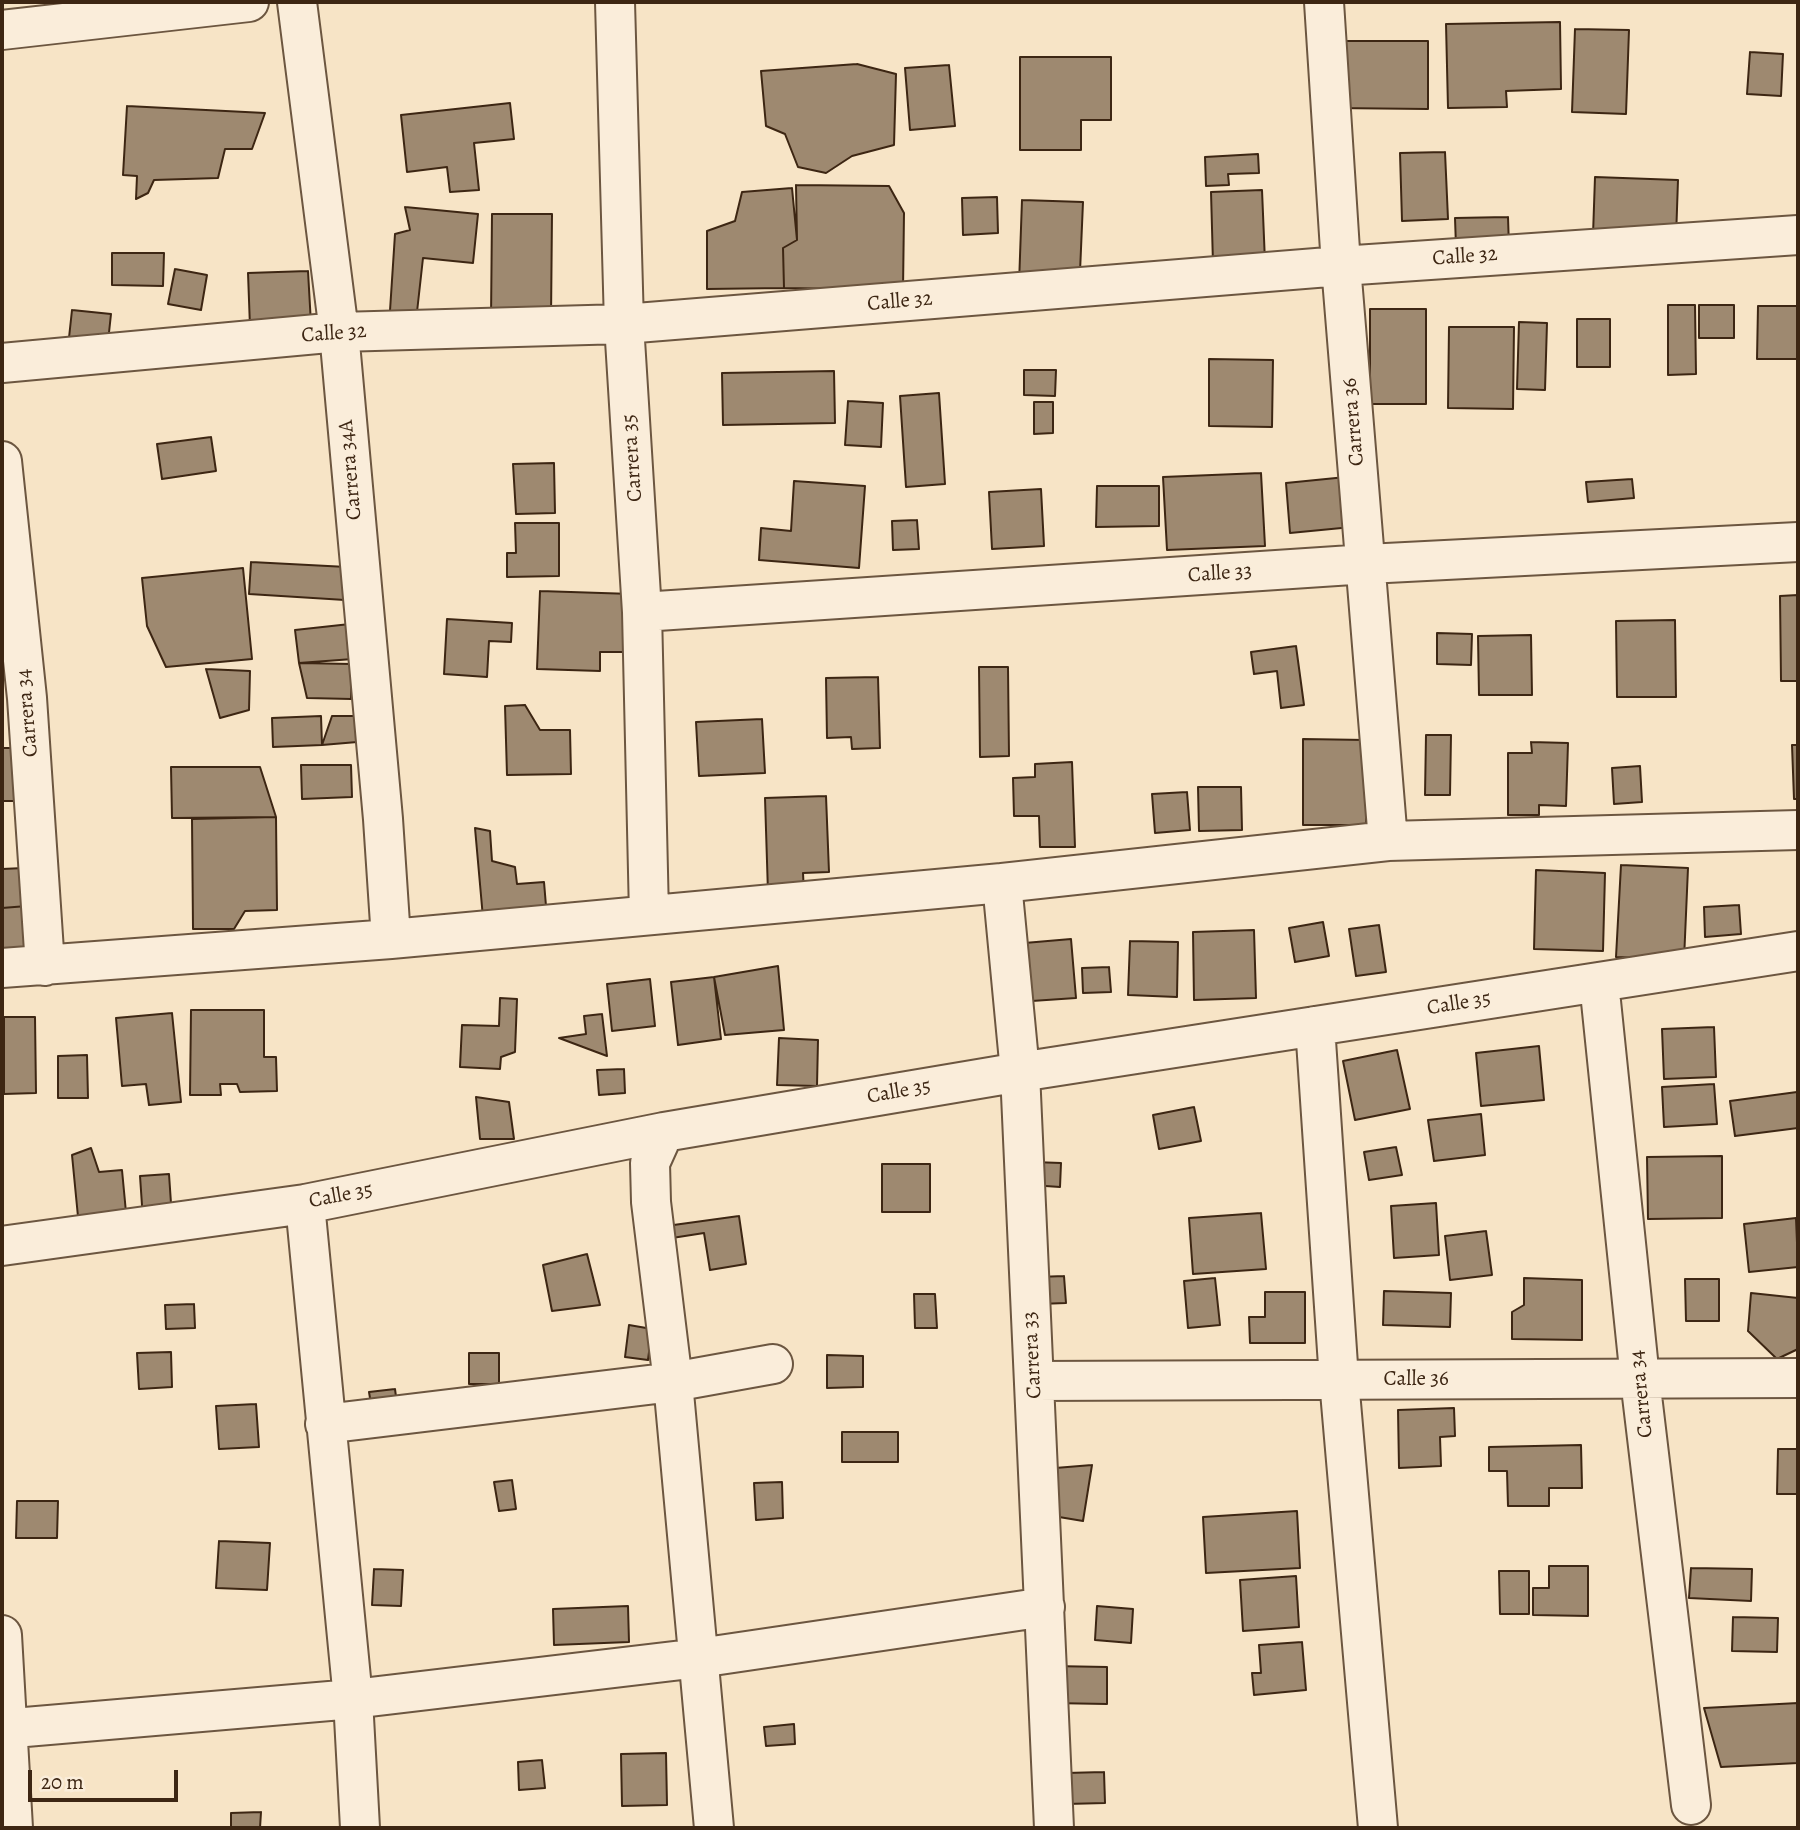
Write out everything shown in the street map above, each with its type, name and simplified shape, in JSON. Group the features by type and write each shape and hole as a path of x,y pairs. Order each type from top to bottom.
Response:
{"street":[{"path":"2,30 249,2"},
{"name":"Carrera 34A","path":"297,2 339,332 383,819 391,940"},
{"name":"Carrera 35","path":"615,2 624,324 642,612 649,915"},
{"name":"Carrera 36","path":"1324,2 1341,265 1388,841"},
{"name":"Calle 32","path":"2,363 339,332 624,324 1341,265 1798,235"},
{"name":"Carrera 34","path":"2,461 15,699 46,966"},
{"name":"Calle 33","path":"642,612 1367,564 1798,542"},
{"path":"2,968 391,940 1002,883 1388,841 1798,830"},
{"name":"Carrera 33","path":"1002,883 1020,1072 1054,1828"},
{"name":"Calle 35","path":"2,1246 305,1204 664,1132 1020,1072 1798,951"},
{"name":"Carrera 34","path":"1599,982 1640,1379 1691,1805"},
{"path":"1315,1026 1339,1380 1378,1828"},
{"path":"664,1132 650,1163 651,1202 673,1382 713,1828"},
{"path":"305,1204 324,1424 353,1699 360,1828"},
{"path":"324,1424 673,1382 773,1363"},
{"name":"Calle 36","path":"1034,1381 1798,1378"},
{"path":"4,1729 353,1699 699,1658 1045,1607"},
{"path":"2,1636 4,1729 13,1828"}],"building":[{"path":"1560,22 1561,89 1506,91 1507,107 1448,108 1446,24"},
{"path":"1575,29 1629,30 1626,114 1572,112"},
{"path":"1333,41 1428,41 1428,109 1333,108"},
{"path":"1750,52 1783,54 1781,96 1747,94"},
{"path":"1020,57 1111,57 1111,120 1081,120 1081,150 1020,150"},
{"path":"857,64 896,74 894,145 852,156 826,173 798,167 785,134 766,126 761,71"},
{"path":"949,65 955,126 910,130 905,68"},
{"path":"510,103 514,139 474,143 479,190 450,192 447,167 407,172 401,115"},
{"path":"127,106 265,113 252,149 225,149 218,178 154,180 148,193 136,199 137,176 123,175"},
{"path":"1445,152 1448,219 1402,221 1400,153"},
{"path":"1258,154 1259,173 1228,174 1229,185 1206,186 1205,157"},
{"path":"1595,177 1678,180 1676,238 1593,235"},
{"path":"796,185 889,186 904,213 903,290 784,288 783,248 797,240"},
{"path":"792,188 797,240 783,248 784,288 707,289 707,231 735,221 742,192"},
{"path":"1262,190 1265,262 1213,264 1211,192"},
{"path":"997,197 998,233 963,235 962,198"},
{"path":"1022,200 1083,202 1080,272 1019,284"},
{"path":"405,207 478,214 473,263 423,258 416,321 389,326 395,234 410,230"},
{"path":"492,214 552,214 551,319 491,319"},
{"path":"1508,217 1509,247 1456,247 1455,218"},
{"path":"112,253 164,253 163,286 112,285"},
{"path":"175,269 207,275 201,310 168,304"},
{"path":"308,271 311,324 250,327 248,273"},
{"path":"1668,305 1695,305 1696,374 1668,375"},
{"path":"1699,305 1734,305 1734,338 1699,338"},
{"path":"1758,306 1798,306 1798,359 1757,359"},
{"path":"1370,309 1426,309 1426,404 1370,404"},
{"path":"72,310 111,314 107,351 68,347"},
{"path":"1577,319 1610,319 1610,367 1577,367"},
{"path":"1519,322 1547,323 1545,390 1517,389"},
{"path":"1449,327 1514,327 1513,409 1448,408"},
{"path":"1209,359 1273,360 1272,427 1209,426"},
{"path":"1024,370 1056,370 1055,396 1024,395"},
{"path":"834,371 835,423 723,425 722,373"},
{"path":"939,393 945,484 906,487 900,396"},
{"path":"848,401 883,403 881,447 845,445"},
{"path":"1034,402 1053,402 1053,433 1034,434"},
{"path":"211,437 216,471 162,479 157,444"},
{"path":"554,463 555,513 516,514 513,464"},
{"path":"1261,473 1265,546 1167,550 1163,477"},
{"path":"1346,477 1352,527 1290,533 1286,483"},
{"path":"1632,479 1634,498 1588,502 1586,482"},
{"path":"794,481 865,486 859,568 759,560 761,528 791,531"},
{"path":"1097,486 1159,486 1159,526 1096,527"},
{"path":"1041,489 1044,546 992,549 989,492"},
{"path":"917,520 919,549 893,550 892,521"},
{"path":"515,523 559,523 559,576 507,577 507,553 516,553"},
{"path":"251,562 347,567 345,600 249,594"},
{"path":"243,568 252,659 166,667 147,626 142,578"},
{"path":"540,591 632,594 630,652 600,652 600,671 537,669"},
{"path":"1798,595 1798,681 1781,681 1780,596"},
{"path":"447,619 512,623 511,642 489,641 487,677 444,674"},
{"path":"1675,620 1676,697 1617,697 1616,621"},
{"path":"350,624 353,659 299,663 295,630"},
{"path":"1437,633 1472,634 1471,665 1437,664"},
{"path":"1531,635 1532,695 1479,695 1478,636"},
{"path":"1296,646 1304,705 1281,708 1277,671 1254,674 1251,652"},
{"path":"299,663 352,664 351,699 307,698"},
{"path":"979,667 1008,667 1009,756 980,757"},
{"path":"206,669 250,671 249,710 220,718"},
{"path":"878,677 880,748 852,749 851,737 827,738 826,678"},
{"path":"525,705 540,730 570,730 571,774 507,775 505,706"},
{"path":"321,716 322,745 273,747 272,718"},
{"path":"332,716 367,716 369,741 322,745"},
{"path":"762,719 765,773 699,776 696,722"},
{"path":"1426,735 1451,735 1450,795 1425,795"},
{"path":"1303,739 1366,740 1366,825 1303,825"},
{"path":"1531,742 1568,743 1566,806 1539,805 1539,815 1508,815 1508,753 1532,753"},
{"path":"1792,745 1798,745 1798,799 1794,799"},
{"path":"2,748 26,748 28,801 2,801"},
{"path":"1072,762 1075,847 1040,847 1039,816 1014,816 1013,778 1035,777 1035,764"},
{"path":"301,765 351,765 352,797 302,799"},
{"path":"1640,766 1642,802 1614,804 1612,768"},
{"path":"171,767 260,767 276,817 172,818"},
{"path":"1198,787 1241,787 1242,830 1199,831"},
{"path":"1187,792 1190,830 1155,833 1152,794"},
{"path":"826,796 829,872 803,873 804,893 768,893 765,798"},
{"path":"276,817 277,910 245,911 234,929 193,929 192,819"},
{"path":"475,828 490,831 492,861 515,867 517,884 544,882 547,918 483,918"},
{"path":"1621,865 1688,868 1684,960 1616,957"},
{"path":"24,868 27,906 2,908 2,869"},
{"path":"1536,870 1605,873 1603,951 1534,949"},
{"path":"1739,905 1741,934 1705,937 1704,907"},
{"path":"27,906 32,947 2,949 2,908"},
{"path":"1323,922 1329,956 1295,962 1289,928"},
{"path":"1379,925 1386,972 1356,976 1349,929"},
{"path":"1254,930 1256,998 1194,1000 1193,932"},
{"path":"1071,939 1076,998 1017,1002 1013,944"},
{"path":"1130,941 1178,942 1177,997 1128,995"},
{"path":"778,966 784,1030 725,1035 714,977"},
{"path":"1109,967 1111,992 1083,993 1082,968"},
{"path":"714,977 721,1039 678,1045 671,982"},
{"path":"650,979 655,1026 612,1031 607,984"},
{"path":"500,998 517,999 515,1052 501,1057 500,1069 460,1067 462,1025 499,1026"},
{"path":"191,1010 264,1010 264,1057 276,1057 277,1091 240,1092 237,1084 220,1084 221,1095 190,1095"},
{"path":"172,1013 181,1102 149,1105 146,1084 122,1086 116,1018"},
{"path":"602,1014 607,1056 559,1038 586,1034 584,1016"},
{"path":"4,1017 35,1017 36,1093 4,1094"},
{"path":"1714,1027 1716,1077 1664,1079 1662,1029"},
{"path":"779,1038 818,1040 817,1086 777,1085"},
{"path":"1539,1046 1544,1100 1481,1106 1476,1053"},
{"path":"1397,1050 1410,1109 1355,1120 1343,1061"},
{"path":"87,1055 88,1098 58,1098 58,1056"},
{"path":"624,1069 625,1093 599,1095 597,1070"},
{"path":"1714,1084 1717,1124 1664,1127 1662,1087"},
{"path":"1797,1092 1798,1128 1735,1136 1730,1101"},
{"path":"476,1097 509,1102 514,1139 480,1139"},
{"path":"1194,1107 1201,1141 1159,1149 1153,1115"},
{"path":"1481,1114 1485,1155 1434,1161 1428,1120"},
{"path":"1396,1147 1402,1175 1369,1180 1364,1152"},
{"path":"91,1148 99,1172 122,1170 127,1223 79,1227 72,1155"},
{"path":"1722,1156 1722,1218 1648,1219 1647,1157"},
{"path":"1033,1162 1061,1163 1060,1187 1031,1185"},
{"path":"882,1164 930,1164 930,1212 882,1212"},
{"path":"169,1174 172,1218 143,1220 140,1176"},
{"path":"1436,1203 1439,1255 1394,1258 1391,1206"},
{"path":"1261,1213 1266,1269 1193,1274 1189,1218"},
{"path":"739,1216 746,1264 710,1270 704,1233 672,1238 659,1227"},
{"path":"1796,1218 1798,1267 1749,1272 1744,1224"},
{"path":"1486,1231 1492,1275 1450,1280 1445,1236"},
{"path":"587,1254 600,1305 552,1311 543,1265"},
{"path":"1064,1276 1066,1303 1039,1304 1038,1277"},
{"path":"1215,1278 1220,1325 1188,1328 1184,1281"},
{"path":"1524,1278 1582,1280 1582,1340 1512,1339 1512,1312 1524,1305"},
{"path":"1685,1279 1719,1279 1719,1321 1686,1321"},
{"path":"1384,1291 1451,1293 1450,1327 1383,1325"},
{"path":"1265,1292 1305,1292 1305,1343 1250,1343 1249,1317 1265,1317"},
{"path":"1751,1293 1798,1298 1798,1349 1777,1359 1748,1331"},
{"path":"914,1294 935,1294 937,1328 915,1328"},
{"path":"194,1304 195,1328 166,1329 165,1305"},
{"path":"629,1325 652,1329 648,1360 625,1357"},
{"path":"171,1352 172,1387 139,1389 137,1353"},
{"path":"469,1353 499,1353 499,1384 469,1384"},
{"path":"827,1355 863,1356 863,1387 827,1388"},
{"path":"395,1389 398,1412 373,1416 369,1392"},
{"path":"256,1404 259,1447 219,1449 216,1406"},
{"path":"1454,1408 1455,1436 1440,1437 1441,1466 1399,1468 1398,1410"},
{"path":"842,1432 898,1432 898,1462 842,1462"},
{"path":"1581,1445 1582,1488 1549,1488 1549,1506 1508,1506 1507,1471 1489,1471 1489,1447"},
{"path":"1778,1449 1798,1449 1798,1494 1777,1494"},
{"path":"1092,1465 1083,1521 1047,1515 1043,1469"},
{"path":"512,1480 516,1509 499,1511 494,1482"},
{"path":"782,1482 783,1518 756,1520 754,1483"},
{"path":"17,1501 58,1501 57,1538 16,1538"},
{"path":"1297,1511 1300,1568 1206,1573 1203,1517"},
{"path":"219,1541 270,1543 267,1590 216,1588"},
{"path":"1549,1566 1588,1566 1588,1616 1533,1615 1533,1588 1549,1588"},
{"path":"1691,1568 1752,1569 1751,1601 1689,1598"},
{"path":"374,1569 403,1570 401,1606 372,1605"},
{"path":"1499,1571 1529,1571 1529,1614 1500,1614"},
{"path":"1296,1576 1299,1627 1243,1631 1240,1580"},
{"path":"628,1606 629,1642 554,1645 553,1609"},
{"path":"1097,1606 1133,1609 1131,1643 1095,1640"},
{"path":"1733,1617 1778,1618 1777,1652 1732,1651"},
{"path":"1302,1642 1306,1690 1254,1695 1252,1673 1261,1673 1259,1645"},
{"path":"1052,1666 1107,1667 1107,1704 1051,1703"},
{"path":"1798,1703 1798,1763 1721,1767 1704,1708"},
{"path":"794,1724 795,1744 766,1746 764,1727"},
{"path":"666,1753 667,1805 622,1806 621,1754"},
{"path":"542,1760 545,1788 519,1790 518,1762"},
{"path":"1104,1772 1105,1803 1066,1804 1066,1773"},
{"path":"261,1812 260,1828 231,1828 231,1813"}]}
